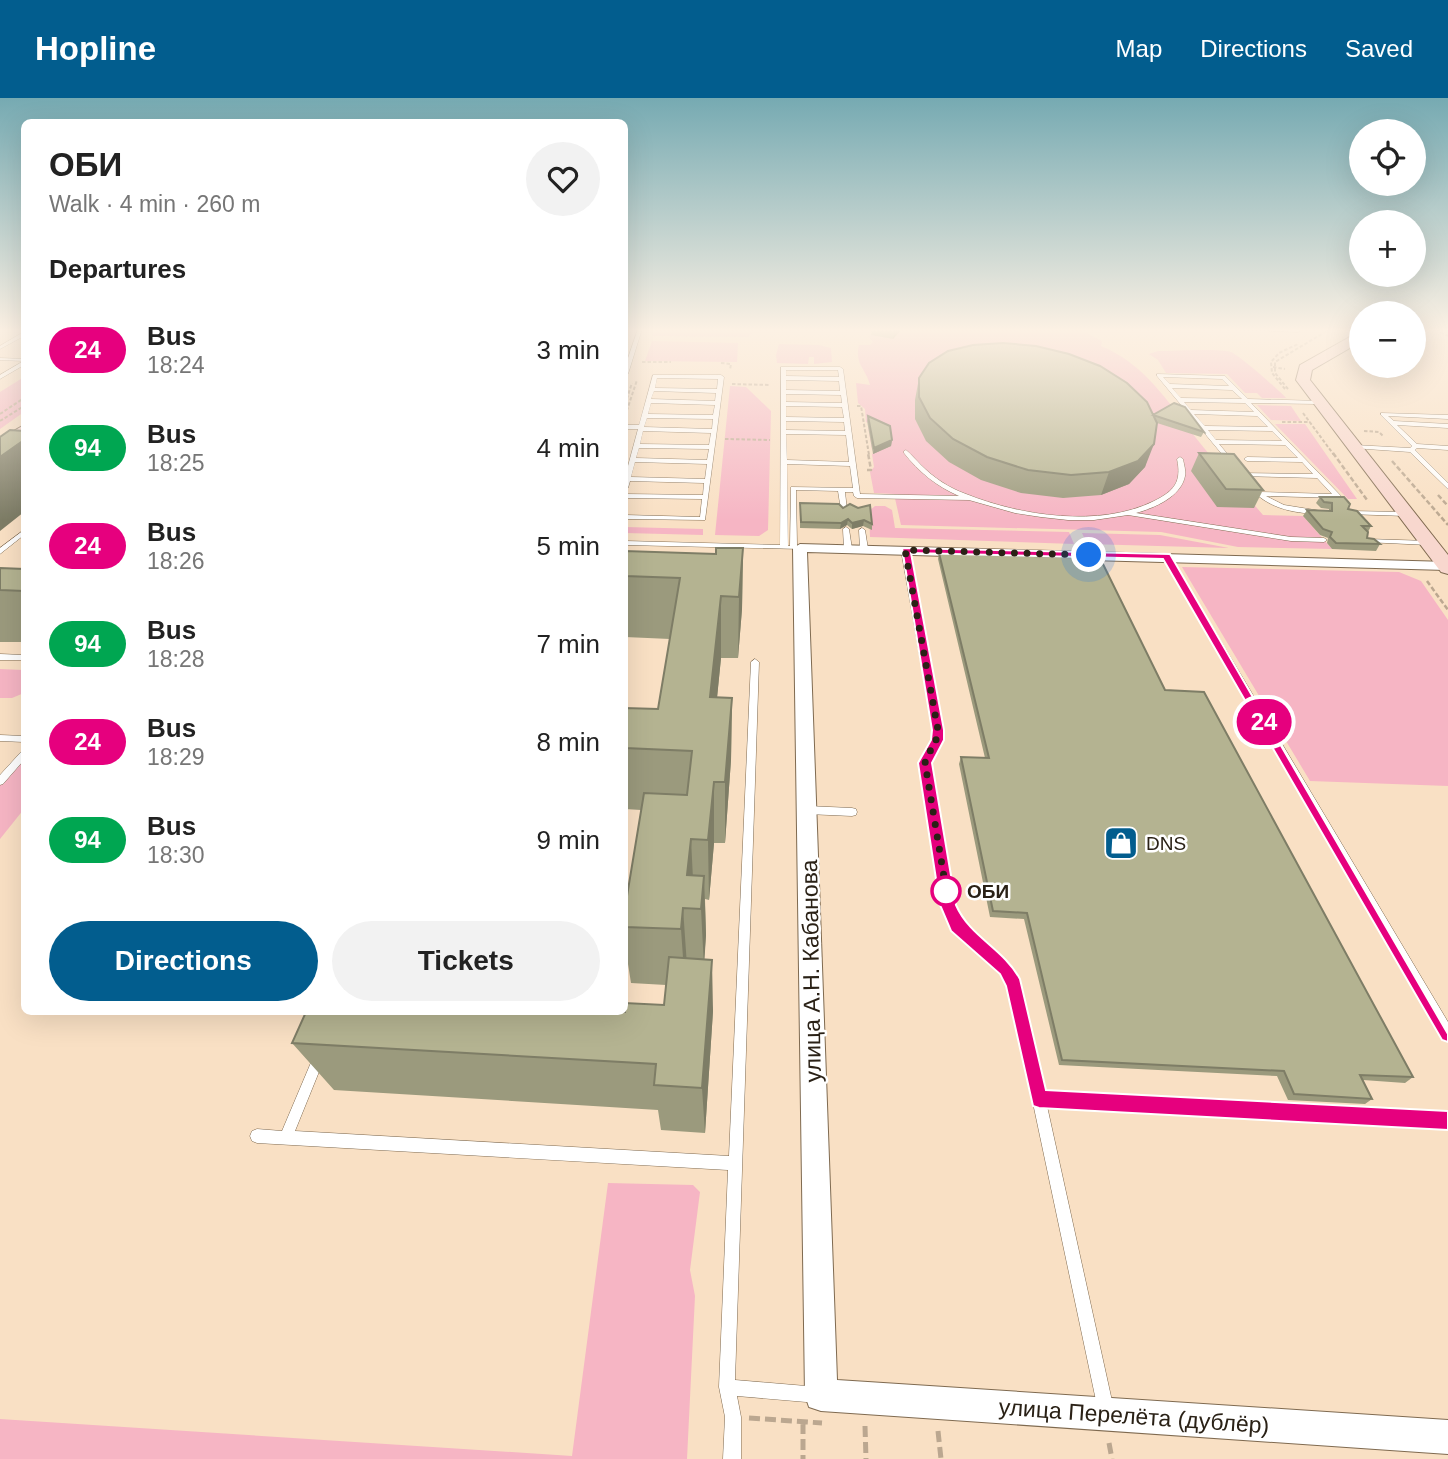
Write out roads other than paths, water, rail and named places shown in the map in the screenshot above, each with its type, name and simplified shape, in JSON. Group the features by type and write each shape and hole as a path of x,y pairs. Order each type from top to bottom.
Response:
{"main road":[{"path":"1312,393 1447,567"},
{"path":"0,437 21,423"},
{"path":"0,446 21,432"}],"street":[{"path":"793,547 1166,556 1447,567"},
{"name":"улица А.Н. Кабанова","path":"793,547 807,810 812,1409"},
{"name":"улица Перелёта (дублёр)","path":"812,1409 1108,1429 1448,1437"}],"lane":[{"path":"628,475 650,393"},
{"path":"628,517 703,519 719,393"},
{"path":"783,393 784,462 793,547"},
{"path":"839,393 843,393 857,496"},
{"path":"1174,393 1258,494 1285,509 1325,512"},
{"path":"1238,393 1338,496 1258,494"},
{"path":"1180,400 1318,402"},
{"path":"648,401 718,402"},
{"path":"783,404 845,405"},
{"path":"1190,412 1258,414"},
{"path":"1448,417 1383,414 1448,487"},
{"path":"644,416 716,417"},
{"path":"783,419 847,420"},
{"path":"1392,423 1448,426"},
{"path":"1203,428 1273,429"},
{"path":"628,429 714,430"},
{"path":"783,432 849,433"},
{"path":"1214,442 1287,443"},
{"path":"636,446 712,447"},
{"path":"1354,447 1448,448"},
{"path":"906,452 917,468 938,484 968,498 1005,509 1046,516 1088,518 1125,514 1155,505 1174,492 1183,476 1180,459"},
{"path":"1247,459 1303,460"},
{"path":"632,460 710,462"},
{"path":"784,462 853,464"},
{"path":"1241,475 1319,477"},
{"path":"628,479 708,481"},
{"path":"793,547 793,488 841,489 857,496 968,498"},
{"path":"841,489 844,510"},
{"path":"628,496 706,498"},
{"path":"1349,513 1406,514"},
{"path":"1125,514 1291,539 1324,540"},
{"path":"846,529 848,549"},
{"path":"862,530 864,549"},
{"path":"0,552 21,534"},
{"path":"1367,541 1429,543"},
{"path":"628,543 793,547"},
{"path":"905,550 938,730 938,740 927,755 925,763 948,905 957,926 1006,969 1014,984 1108,1429"},
{"path":"1166,556 1448,1034"},
{"path":"0,657 21,658"},
{"path":"732,1459 733,1417 727,1387 755,663"},
{"path":"0,738 21,739"},
{"path":"0,780 21,757"},
{"path":"807,810 852,812"},
{"path":"286,1138 322,1049"},
{"path":"1039,1099 1448,1121"},
{"path":"257,1136 736,1163"},
{"path":"727,1387 812,1409"}],"place":[{"name":"DNS","path":"1121,843"},
{"name":"ОБИ","path":"946,891"}]}
